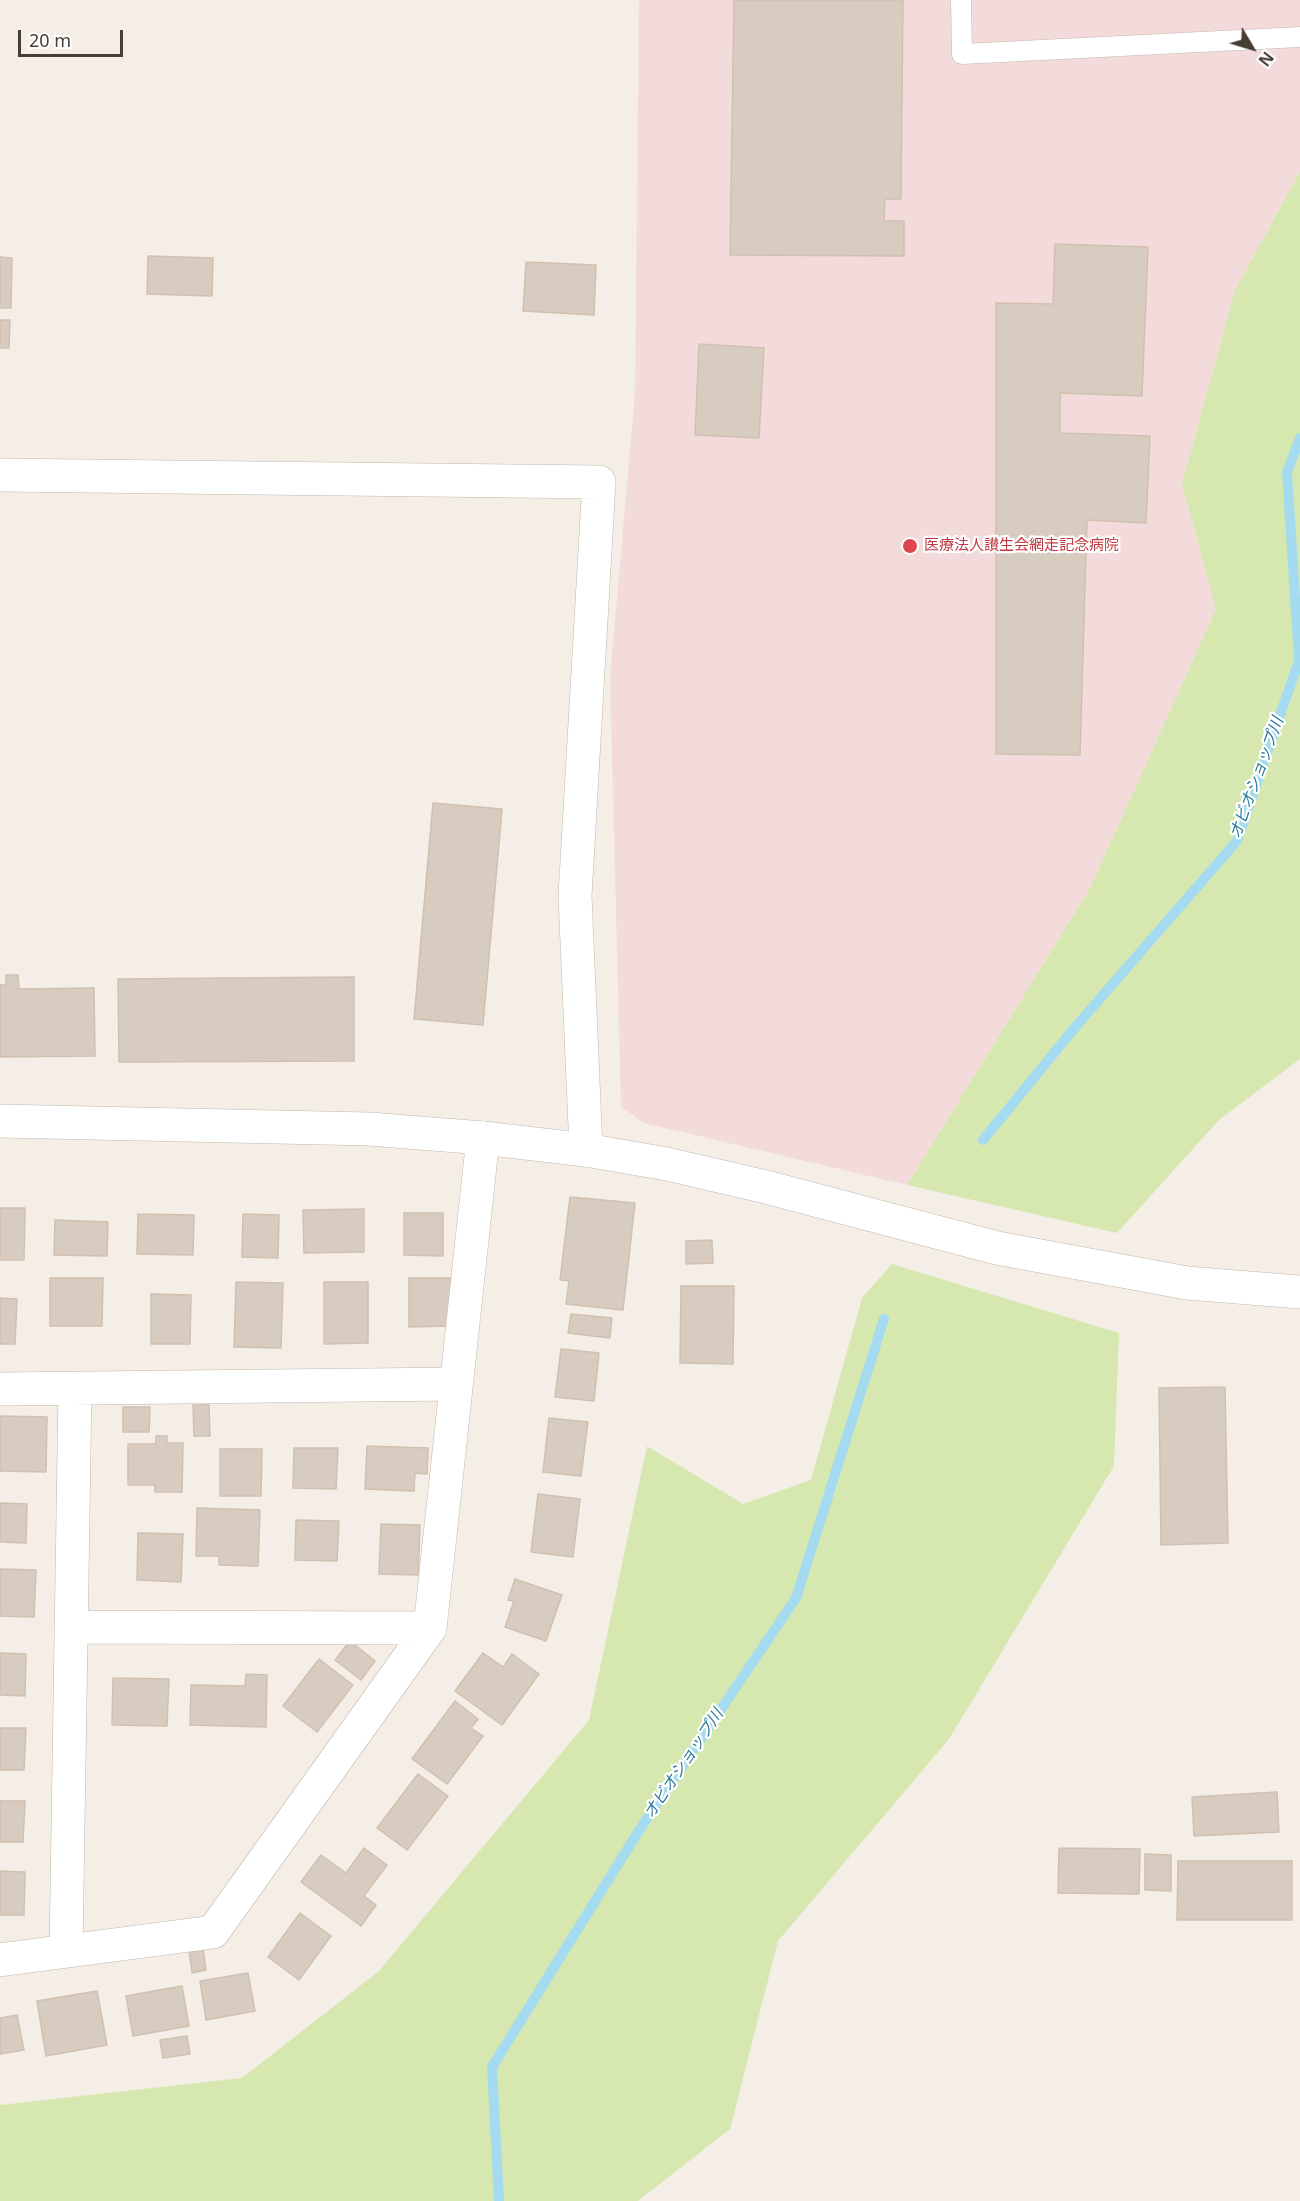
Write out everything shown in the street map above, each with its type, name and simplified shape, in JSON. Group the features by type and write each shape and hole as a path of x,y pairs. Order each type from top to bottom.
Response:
{"street":[{"path":"0,475 599,482 575,896 586,1150"},
{"path":"0,1121 369,1129 483,1138 586,1150 667,1164 766,1187 1008,1250 1188,1283 1300,1292"},
{"path":"0,1960 213,1932 430,1628 483,1138"},
{"path":"0,1389 456,1384"},
{"path":"66,1951 75,1389"},
{"path":"71,1627 430,1628"}],"lane":[{"path":"961,0 962,54 1300,37"}],"shaded area":[{"name":"医療法人讃生会網走記念病院","path":"639,0 1300,0 1300,171 1235,290 1182,484 1216,609 1090,888 907,1185 644,1123 621,1107 610,678 635,393"}],"green space":[{"path":"1300,171 1300,1059 1219,1120 1117,1233 907,1185 1090,888 1216,609 1182,484 1235,290"},
{"path":"892,1264 1119,1333 1114,1466 949,1739 778,1941 730,2129 638,2201 0,2201 0,2105 242,2078 379,1971 589,1720 647,1446 743,1504 811,1480 862,1298"}],"building":[{"path":"734,0 903,0 901,199 885,199 884,221 904,221 904,256 730,255"},
{"path":"1055,244 1148,247 1142,396 1060,393 1060,433 1150,436 1146,523 1087,520 1080,755 996,754 996,303 1053,304"},
{"path":"148,256 213,258 212,296 147,294"},
{"path":"0,257 12,258 11,308 0,308"},
{"path":"526,262 596,265 594,315 523,311"},
{"path":"0,320 10,320 9,348 0,348"},
{"path":"699,344 764,348 759,438 695,435"},
{"path":"433,803 502,809 483,1025 414,1019"},
{"path":"6,975 18,975 19,989 94,988 95,1056 0,1057 0,985 6,985"},
{"path":"354,977 354,1061 119,1062 118,979"},
{"path":"570,1197 635,1203 623,1310 566,1304 569,1281 560,1280"},
{"path":"0,1208 25,1208 24,1260 0,1260"},
{"path":"364,1209 364,1252 304,1253 303,1210"},
{"path":"404,1213 443,1213 443,1256 404,1255"},
{"path":"138,1214 194,1215 193,1255 137,1254"},
{"path":"243,1214 279,1215 278,1258 242,1257"},
{"path":"55,1220 108,1222 107,1256 54,1255"},
{"path":"712,1240 713,1263 686,1264 686,1241"},
{"path":"50,1278 103,1278 102,1326 50,1326"},
{"path":"409,1278 451,1278 451,1326 409,1327"},
{"path":"236,1282 283,1283 281,1348 234,1347"},
{"path":"324,1282 368,1282 368,1343 324,1344"},
{"path":"681,1286 734,1286 733,1364 680,1363"},
{"path":"151,1294 191,1295 190,1344 151,1344"},
{"path":"0,1298 17,1299 15,1344 0,1344"},
{"path":"571,1314 612,1318 610,1338 568,1333"},
{"path":"561,1349 599,1353 594,1401 555,1397"},
{"path":"1225,1387 1228,1543 1161,1545 1159,1388"},
{"path":"193,1405 209,1405 210,1436 194,1436"},
{"path":"123,1407 150,1407 149,1432 123,1432"},
{"path":"0,1416 47,1417 46,1472 0,1471"},
{"path":"549,1418 588,1422 581,1476 543,1472"},
{"path":"156,1436 167,1436 167,1443 183,1443 182,1492 155,1492 155,1485 128,1485 128,1444 156,1444"},
{"path":"367,1446 428,1448 427,1474 415,1473 414,1491 365,1489"},
{"path":"294,1448 338,1448 336,1489 293,1488"},
{"path":"220,1449 262,1449 261,1496 220,1496"},
{"path":"538,1494 580,1499 573,1557 531,1552"},
{"path":"0,1503 27,1504 26,1543 0,1542"},
{"path":"197,1508 260,1510 258,1566 219,1565 219,1556 196,1556"},
{"path":"296,1520 339,1521 337,1561 295,1560"},
{"path":"381,1524 420,1525 418,1575 379,1574"},
{"path":"138,1533 183,1534 181,1582 137,1580"},
{"path":"0,1569 36,1570 34,1617 0,1616"},
{"path":"515,1579 562,1595 546,1641 505,1627 514,1601 508,1600"},
{"path":"350,1641 375,1661 361,1680 335,1660"},
{"path":"0,1653 26,1654 25,1696 0,1695"},
{"path":"483,1653 503,1667 512,1654 539,1674 502,1725 455,1691"},
{"path":"319,1659 353,1685 317,1732 283,1706"},
{"path":"246,1674 267,1675 266,1727 190,1725 191,1685 245,1686"},
{"path":"113,1678 169,1679 167,1726 112,1725"},
{"path":"455,1701 478,1719 471,1728 483,1736 447,1784 412,1759"},
{"path":"0,1728 26,1728 24,1770 0,1770"},
{"path":"418,1774 448,1796 407,1850 377,1828"},
{"path":"1277,1792 1279,1832 1194,1836 1192,1797"},
{"path":"0,1801 25,1801 23,1842 0,1842"},
{"path":"364,1848 387,1865 364,1896 376,1905 361,1926 301,1882 321,1855 346,1873"},
{"path":"1059,1848 1140,1849 1139,1894 1058,1893"},
{"path":"1145,1854 1171,1855 1171,1891 1145,1890"},
{"path":"1178,1861 1292,1861 1292,1920 1177,1920"},
{"path":"0,1871 25,1872 24,1915 0,1915"},
{"path":"300,1913 331,1936 299,1980 268,1957"},
{"path":"203,1948 206,1970 192,1973 189,1950"},
{"path":"248,1973 255,2011 206,2020 200,1981"},
{"path":"182,1986 189,2026 133,2036 126,1996"},
{"path":"97,1991 107,2045 46,2056 37,2001"},
{"path":"17,2015 24,2050 0,2054 0,2018"},
{"path":"187,2036 190,2054 163,2058 160,2040"}],"waterway":[{"name":"オビオショップ川","path":"983,1140 1077,1025 1237,841 1299,660 1287,472 1300,438"},
{"name":"オビオショップ川","path":"499,2201 492,2067 638,1832 796,1598 884,1319"}],"place":[{"name":"医療法人讃生会網走記念病院","path":"910,546"}]}
